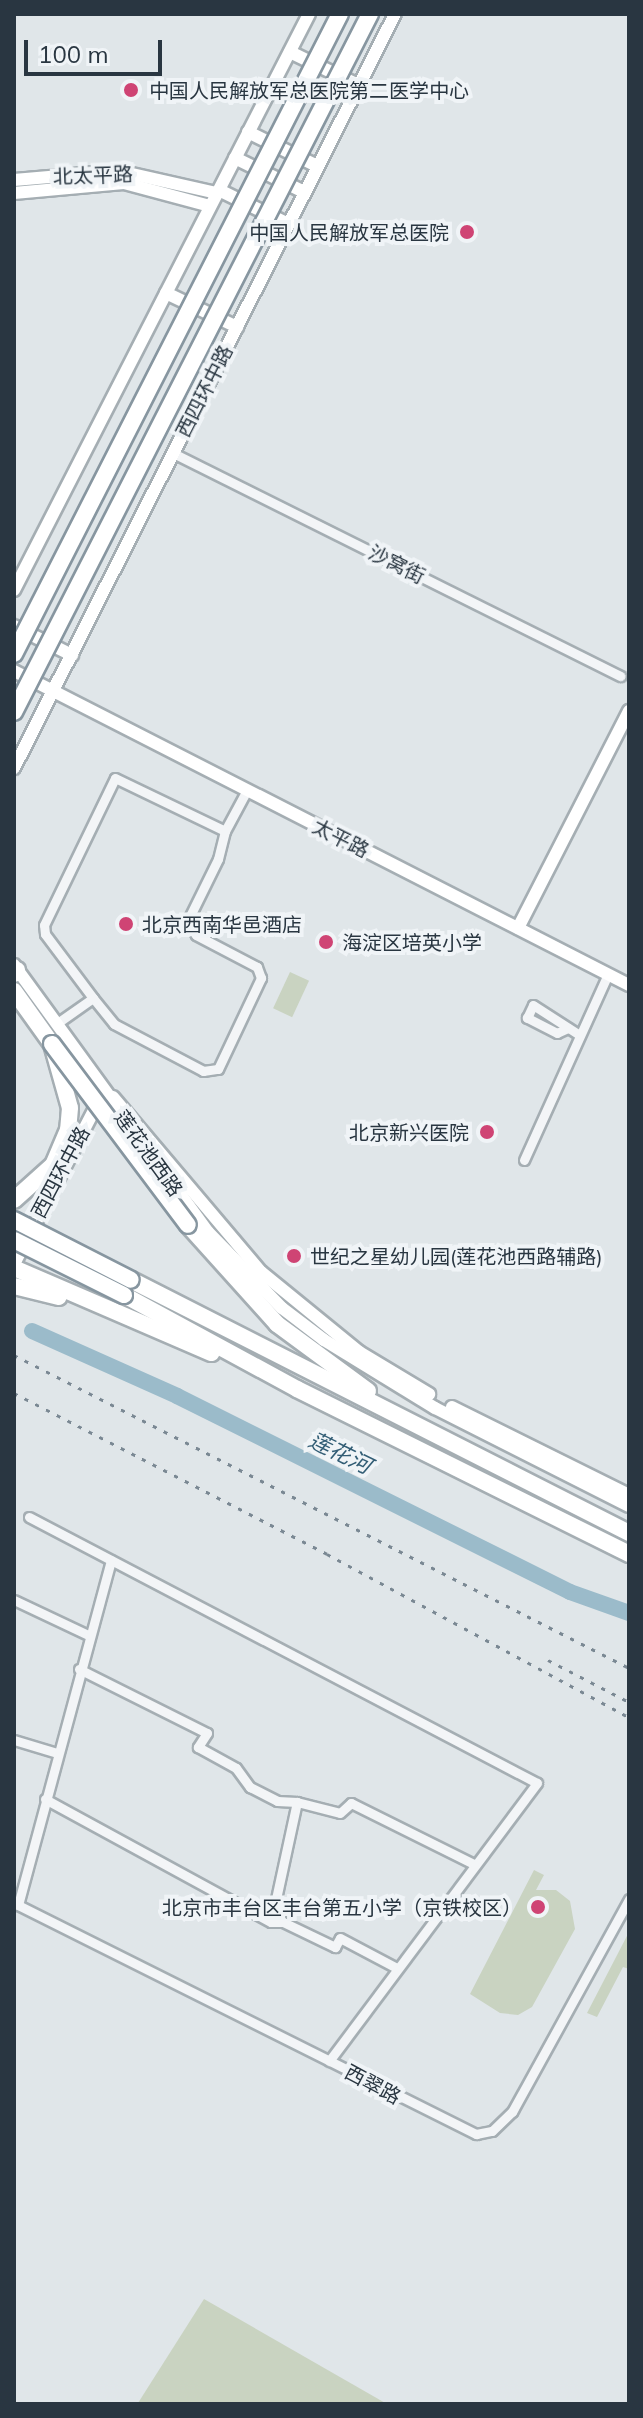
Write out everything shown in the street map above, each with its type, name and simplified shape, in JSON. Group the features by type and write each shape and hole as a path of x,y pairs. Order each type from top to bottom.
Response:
{"highway":[{"path":"14,654 340,14"},
{"name":"西四环中路","path":"14,714 370,14"},
{"path":"14,991 188,1225 243,1292 277,1324 423,1428"},
{"path":"14,1200 53,1165 68,1130 67,1088 52,1044"},
{"path":"14,1220 297,1389"},
{"path":"14,1240 127,1288 423,1428 629,1533"},
{"path":"19,1277 98,1306 297,1389 629,1554"}],"street":[{"path":"14,590 309,14"},
{"name":"西四环中路","path":"14,768 395,14"},
{"path":"290,52 358,85"},
{"path":"248,132 317,166"},
{"path":"235,158 304,192"},
{"name":"北太平路","path":"14,180 119,171 218,191 288,224"},
{"name":"北太平路","path":"14,193 124,183 210,206"},
{"path":"166,293 237,327"},
{"name":"沙窝街","path":"173,453 620,676"},
{"path":"14,626 72,655"},
{"name":"太平路","path":"14,671 629,985"},
{"path":"518,928 629,711"},
{"path":"14,714 35,727"},
{"path":"225,831 115,778 44,925 45,934 114,1024 203,1071 218,1069 261,978 257,967 196,935 188,920 218,859 225,831 247,790"},
{"path":"15,970 105,1090"},
{"path":"524,1160 578,1034 608,974"},
{"path":"56,1024 93,998"},
{"path":"568,1028 578,1034"},
{"name":"西四环中路","path":"19,1277 105,1090"},
{"name":"莲花池西路","path":"105,1090 127,1108 261,1272 310,1317 438,1400 629,1495"},
{"name":"莲花池西路","path":"105,1090 208,1232 282,1308 334,1347 435,1408 629,1506"},
{"path":"29,1517 537,1783 395,1967 329,2061"},
{"path":"16,1904 111,1560"},
{"path":"14,1600 88,1635"},
{"path":"79,1669 207,1733 198,1747 236,1768 250,1787 277,1801 297,1802 340,1813 351,1803 474,1864"},
{"path":"14,1740 57,1753"},
{"path":"45,1799 271,1922 283,1922 335,1947 340,1938 395,1967"},
{"path":"271,1922 297,1802"},
{"name":"西翠路","path":"16,1904 463,2130 492,2131 512,2112 629,1899"}],"green space":[{"path":"290,972 309,981 292,1017 273,1008"},
{"path":"534,1870 544,1875 536,1890 556,1890 570,1901 575,1929 532,2007 518,2015 500,2013 470,1994"},
{"path":"629,1932 629,1969 623,1967 597,2017 587,2013"},
{"path":"204,2299 387,2404 138,2403"}],"waterway":[{"name":"莲花河","path":"32,1331 177,1396 570,1592 629,1613"}],"railway":[{"path":"14,1355 629,1668"},
{"path":"14,1393 327,1554 629,1717"},
{"path":"548,1660 629,1702"}],"place":[{"name":"中国人民解放军总医院第二医学中心","path":"131,90"},
{"name":"中国人民解放军总医院","path":"467,232"},
{"name":"北京西南华邑酒店","path":"126,924"},
{"name":"海淀区培英小学","path":"326,942"},
{"name":"北京新兴医院","path":"487,1132"},
{"name":"世纪之星幼儿园(莲花池西路辅路)","path":"294,1256"},
{"name":"北京市丰台区丰台第五小学（京铁校区）","path":"538,1907"}]}
